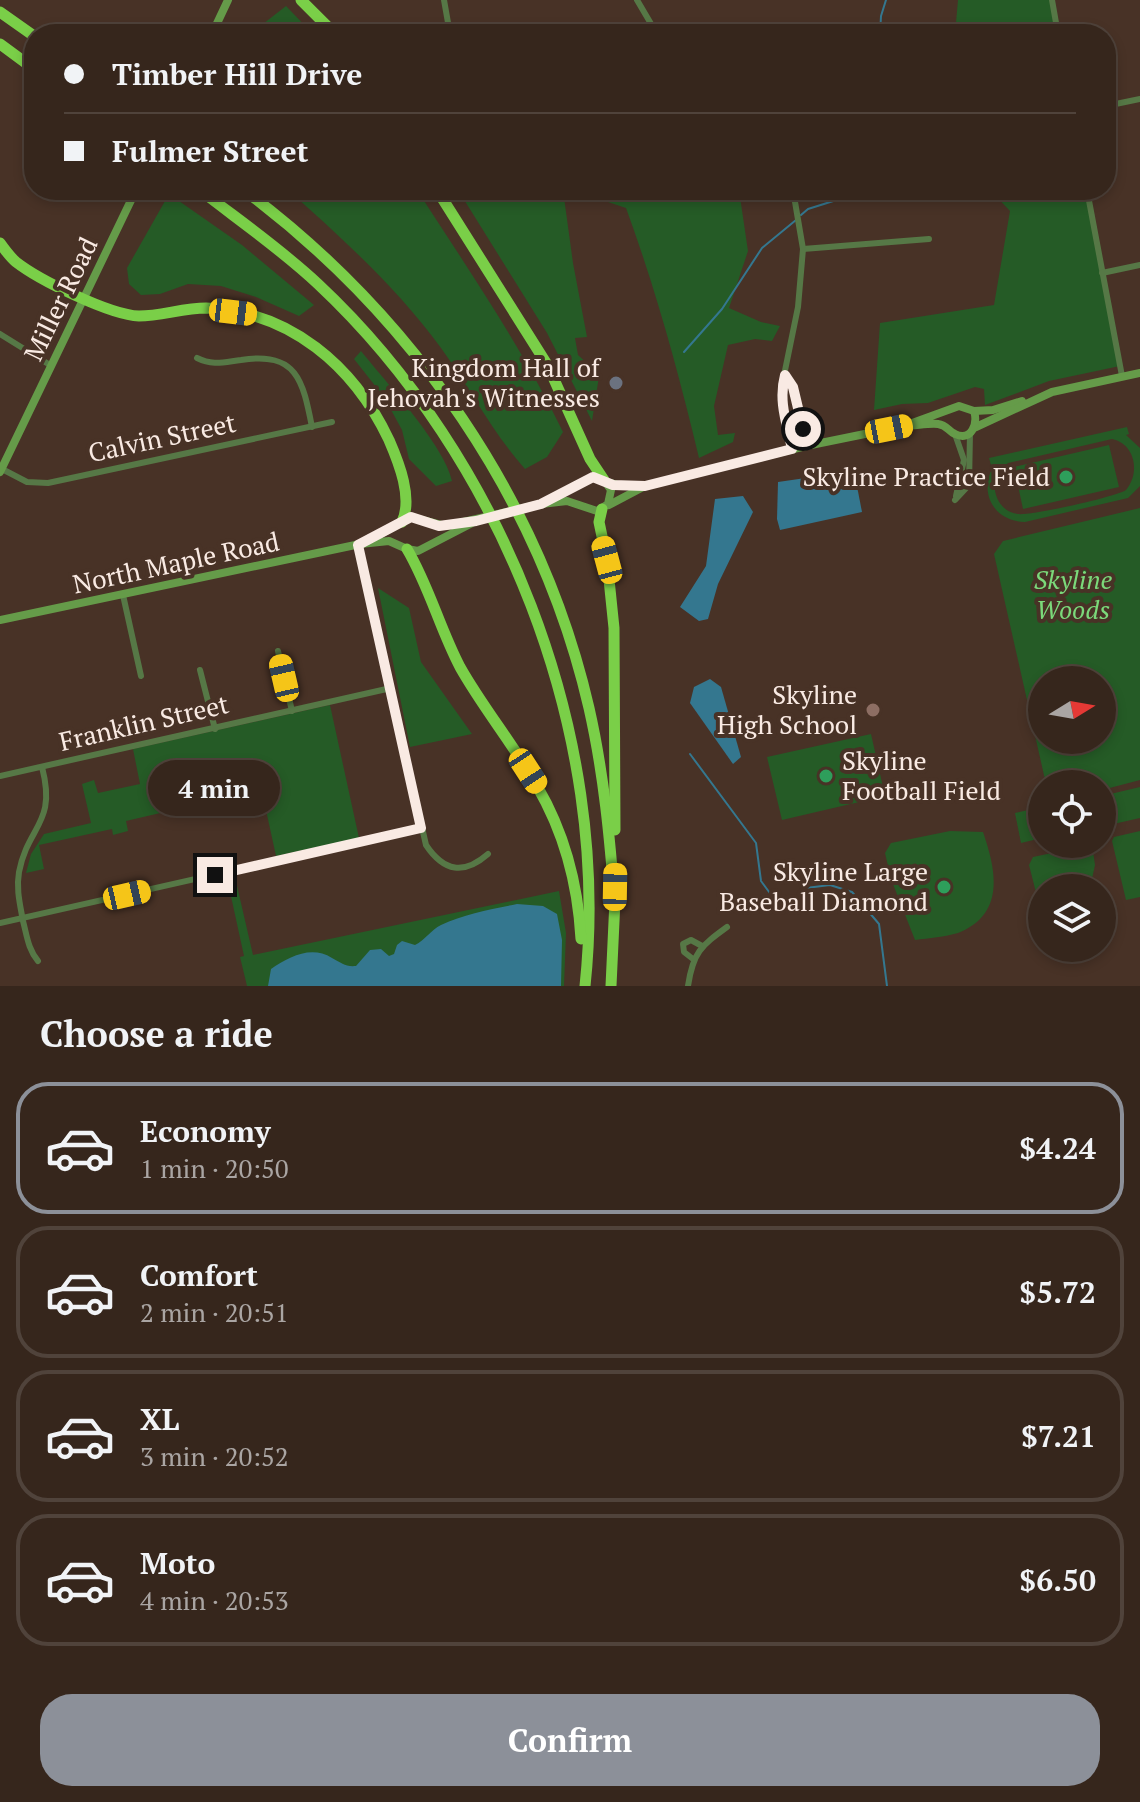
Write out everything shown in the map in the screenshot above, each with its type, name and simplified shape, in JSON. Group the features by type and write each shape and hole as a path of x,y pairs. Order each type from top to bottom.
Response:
{"highway":[{"path":"301,0 325,24"},
{"path":"0,12 24,29"},
{"path":"0,44 24,62"},
{"path":"212,200 318,285 370,339 442,432 500,535 546,646 575,761 585,839 589,907 583,986"},
{"path":"256,200 314,246 385,318 460,413 509,495 567,632 589,709 608,818 615,906"},
{"path":"443,200 548,366 590,459 605,481"},
{"path":"0,243 16,261 35,274 84,298 131,315 155,315 195,308 252,314 294,332 327,353 370,404 393,450 408,502 402,522"},
{"path":"603,508 599,522 607,560 614,628 615,906 611,986"},
{"path":"404,548 419,571 460,667 538,787 556,825 574,880 579,907 583,986"}],"main road":[{"path":"217,24 228,0"},
{"name":"Miller Road","path":"1,470 131,200"},
{"path":"645,486 618,485 593,477 582,481 577,491 583,507 592,511 645,486 792,449 904,426 965,406 974,411 993,410 1052,392 1140,373"},
{"path":"904,426 940,424 952,431 973,430 1031,400"},
{"path":"949,410 952,431"},
{"path":"973,430 974,411"},
{"name":"North Maple Road","path":"541,504 582,481"},
{"path":"603,508 611,495 605,481"},
{"name":"North Maple Road","path":"359,545 411,517 446,526 541,504 567,501 583,507"},
{"path":"425,521 431,535 427,545"},
{"name":"North Maple Road","path":"0,620 359,545 384,541 418,551 476,521"},
{"path":"402,522 397,537 404,548"}],"street":[{"path":"444,0 448,24"},
{"path":"637,0 651,24"},
{"path":"1052,0 1056,24"},
{"path":"1116,104 1140,99"},
{"path":"792,449 781,390 798,307 803,249 795,200"},
{"path":"1089,200 1122,376"},
{"path":"803,249 929,239"},
{"path":"1102,273 1140,265"},
{"path":"0,334 50,365"},
{"path":"197,358 211,365 261,356 282,364 301,380 312,427"},
{"path":"785,375 793,387 806,446"},
{"name":"Calvin Street","path":"1,470 27,482 48,483 332,422"},
{"path":"952,431 964,460 955,500 969,485 973,430"},
{"path":"359,545 426,845 436,858 455,868 476,865 488,854"},
{"path":"123,595 141,676"},
{"path":"278,651 292,711"},
{"path":"200,670 215,729"},
{"name":"Franklin Street","path":"0,776 391,688"},
{"path":"38,961 29,947 18,887 24,855 42,822 47,805 48,790 42,767"},
{"path":"0,923 421,828"},
{"path":"688,986 693,959 702,946 727,927"},
{"path":"693,959 684,952 683,944 691,940 702,946"}],"green space":[{"path":"958,0 1052,0 1056,24 956,24"},
{"path":"286,6 303,24 263,24"},
{"path":"166,200 178,200 242,245 314,305 299,316 221,286 188,284 160,294 141,295 129,284 127,268"},
{"path":"299,200 424,200 512,339 563,432 547,457 525,469 424,326 349,246"},
{"path":"464,200 564,200 587,337 575,338 578,355 588,364 596,364 600,370 592,421 547,333"},
{"path":"602,200 740,200 748,251 729,308 761,322 780,326 772,341 755,339 728,345 714,406 718,435 735,433 733,442 699,458 666,332 626,208"},
{"path":"1000,200 1089,200 1120,366 1049,381 985,405 984,389 975,387 928,403 874,410 880,323 994,305 1010,211"},
{"path":"361,351 426,432 452,481 436,486 409,459 402,430 384,397 354,359"},
{"path":"1127,427 1129,434 1126,435 1140,448 1140,486 1128,498 1025,522 1014,520 997,511 988,495 989,475 994,465 991,465 989,458","holes":["1112,439 1131,453 1133,460 1133,476 1126,490 1025,514 1010,512 997,499 995,481 1008,463"]},
{"name":"Skyline Practice Field","path":"1109,445 1119,487 1023,509 1014,467"},
{"name":"Skyline Woods","path":"1140,508 1140,780 1116,786 1116,770 1043,770 1039,754 1116,754 1116,666 1028,666 1028,704 994,554 1003,541"},
{"path":"378,588 409,608 421,662 472,734 410,747"},
{"path":"330,705 359,838 276,856 264,801 216,812 212,801 126,821 128,831 113,835 112,829 39,845 44,869 26,873 31,854 44,834 91,823 82,784 94,780 98,793 140,784 133,749"},
{"name":"Skyline Football Field","path":"871,734 885,796 782,820 767,757"},
{"path":"1140,787 1140,818 1116,823 1116,793"},
{"path":"1028,810 1028,841 1021,843 1015,813"},
{"name":"Skyline Large Baseball Diamond","path":"950,831 983,832 993,876 990,903 984,915 958,933 915,940 891,879 885,853 891,843"},
{"path":"1140,831 1140,897 1126,900 1116,858 1116,837"},
{"path":"1032,858 1094,858 1095,865 1093,874 1031,874 1029,865"},
{"path":"235,877 253,955 559,891 566,933 564,986 247,986 240,957 244,956 227,878"}],"water":[{"path":"854,471 862,512 780,530 777,519 778,482"},
{"path":"743,496 753,512 718,584 708,619 699,621 680,607 706,566 715,499"},
{"path":"710,679 721,687 741,757 733,764 690,703 694,687"},
{"path":"517,904 543,906 557,914 562,940 561,986 268,986 271,969 300,954 324,954 346,965 356,966 370,950 381,949 389,956 394,954 402,941 415,945 437,927 450,921"}],"waterway":[{"path":"881,24 886,0"},
{"path":"801,215 808,209 836,200"},
{"path":"684,352 722,309 762,248 796,220"},
{"path":"690,754 756,843 761,881 775,900 798,907 806,888 830,885 852,892 879,924 887,986"}],"place":[{"name":"Kingdom Hall of Jehovah's Witnesses","path":"616,383"},
{"name":"Skyline Practice Field","path":"1066,477"},
{"name":"Skyline High School","path":"873,710"},
{"name":"Skyline Football Field","path":"826,776"},
{"name":"Skyline Large Baseball Diamond","path":"944,887"}],"route":[{"path":"215,875 421,828 358,545 411,517 446,526 541,504 587,478 599,477 613,485 645,486 792,449 782,404 781,390 785,375 793,387 803,429"}]}
